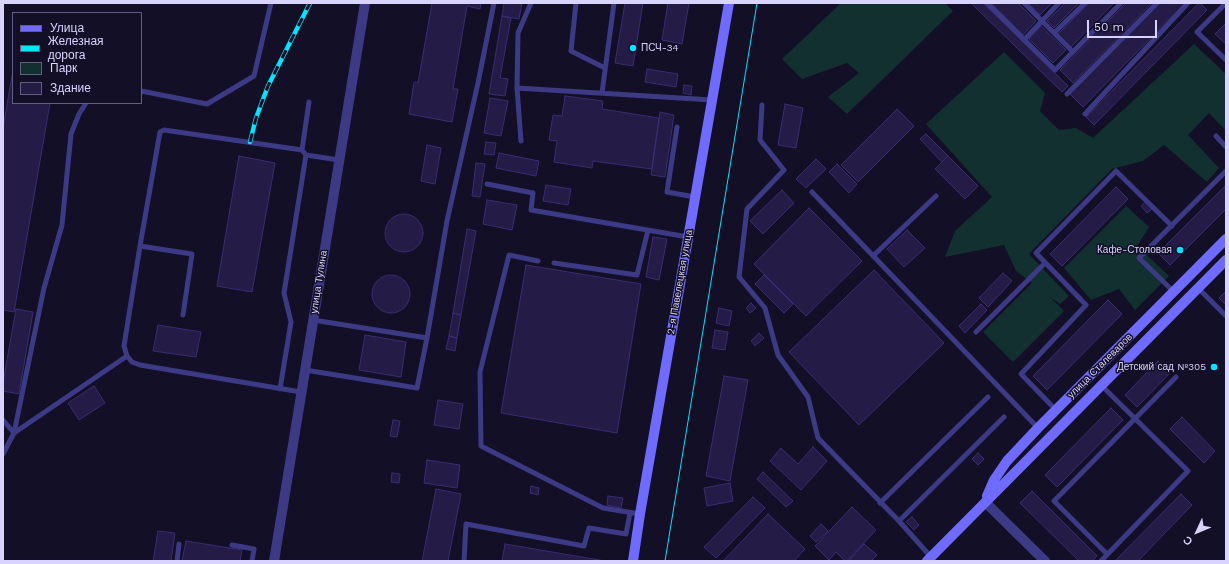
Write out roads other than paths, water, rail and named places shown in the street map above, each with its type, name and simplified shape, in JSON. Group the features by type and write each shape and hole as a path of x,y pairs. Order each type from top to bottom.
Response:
{"street":[{"name":"улица Тулина","path":"274,561 365,3"},
{"name":"2-я Павелецкая улица","path":"633,561 635,513 688,237 729,3"},
{"name":"улица Сталеваров","path":"985,502 994,480 1007,461 1226,239"},
{"name":"улица Сталеваров","path":"929,559 1226,260"},
{"path":"985,502 1045,561"}],"lane":[{"path":"142,91 207,104 254,76 271,3"},
{"path":"305,370 417,388 447,221 494,3"},
{"path":"521,141 517,88 518,34 531,3"},
{"path":"576,3 571,51 605,68"},
{"path":"602,93 614,3"},
{"path":"987,3 1055,70 1120,3"},
{"path":"1024,3 1073,52"},
{"path":"1024,40 1059,3"},
{"path":"1054,34 1084,3"},
{"path":"1068,94 1157,3"},
{"path":"1085,114 1188,3"},
{"path":"1226,3 1197,32 1226,60"},
{"path":"517,88 712,100"},
{"path":"280,389 291,322 284,293 304,152 309,102"},
{"path":"3,454 14,433 44,288 62,225 71,134 79,114 85,104"},
{"path":"762,105 760,140 784,170 747,209 739,277 765,308 778,355 808,397 818,438 899,522 929,559"},
{"path":"677,127 667,192 695,197"},
{"path":"301,392 140,365 132,362 127,356 124,346 140,246 160,132 164,130 304,152 339,160"},
{"path":"1216,136 1226,146"},
{"path":"1056,410 1021,374 1086,305 1036,253 1116,171 1172,226"},
{"path":"1174,292 1139,258 1226,171"},
{"path":"487,184 533,193 531,210 688,237"},
{"path":"812,192 1038,428"},
{"path":"873,256 936,196"},
{"path":"554,263 637,275 648,230"},
{"path":"140,246 192,254 183,315"},
{"path":"464,561 466,524 584,546 589,528 626,534 635,513 603,508 481,446 480,372 509,255 538,260"},
{"path":"976,332 1045,263"},
{"path":"1198,288 1226,316"},
{"path":"313,320 427,338"},
{"path":"14,433 127,356"},
{"path":"1107,554 1054,501 1176,378"},
{"path":"1101,385 1188,471 1101,561"},
{"path":"880,503 988,397"},
{"path":"899,522 1004,417"},
{"path":"3,420 14,433"},
{"path":"177,561 179,544"},
{"path":"232,545 254,549 252,561"}],"tram line":[{"path":"665,561 757,3"}],"railway":[{"path":"250,142 256,118 268,86 310,3"}],"place":[{"name":"ПСЧ-34","path":"633,48"},
{"name":"Кафе-Столовая","path":"1180,250"},
{"name":"Детский сад №305","path":"1214,367"}]}
